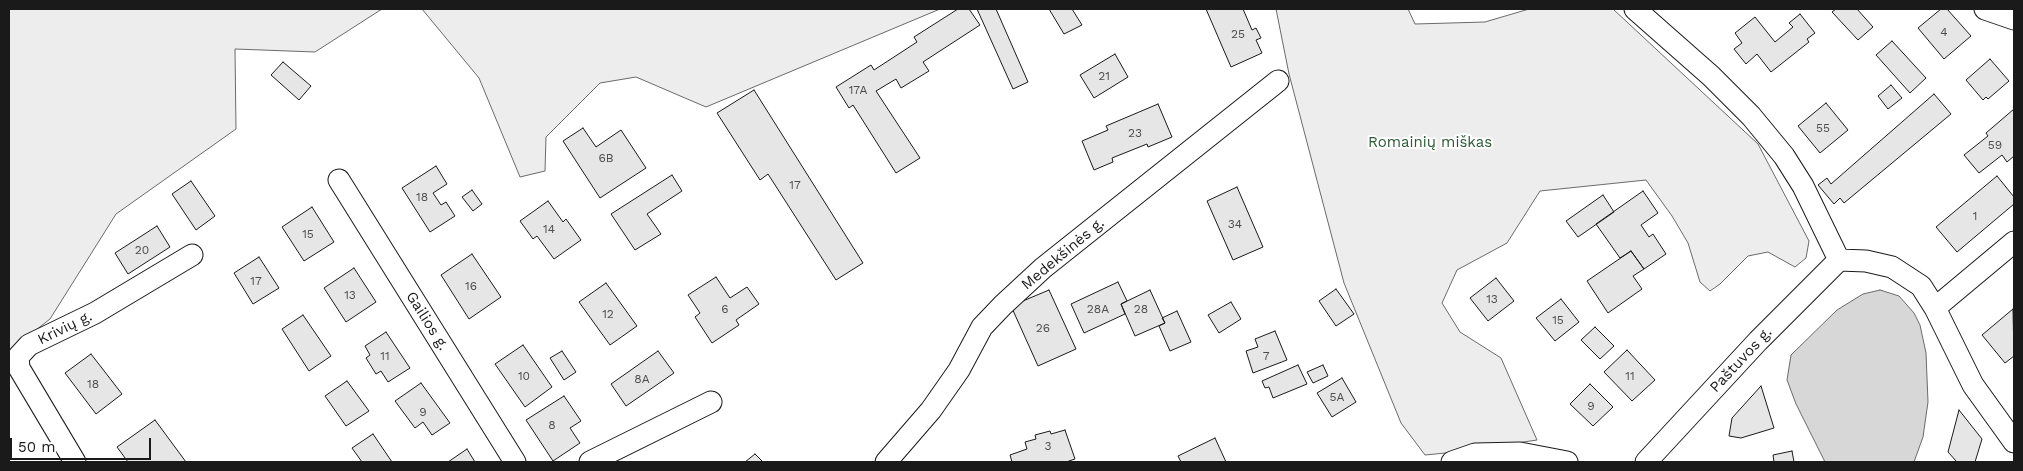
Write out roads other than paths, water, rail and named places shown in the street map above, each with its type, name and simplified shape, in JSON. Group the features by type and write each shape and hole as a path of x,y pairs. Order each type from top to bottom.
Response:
{"street":[{"path":"1635,9 1711,76 1784,156 1803,186 1839,260 1866,261 1892,267 1921,286 1935,308 1973,385 2014,442"},
{"path":"1985,9 2014,20"},
{"name":"Medekšinės g.","path":"886,462 931,410 959,370 982,327 1003,305 1043,268 1278,81"},
{"name":"Gailios g.","path":"339,180 514,462"},
{"path":"1935,308 2014,242"},
{"name":"Krivių g.","path":"75,462 19,368 18,357 29,345 95,313 192,255"},
{"name":"Paštuvos g.","path":"1646,462 1758,341 1839,260"},
{"path":"590,462 711,402"},
{"path":"1452,462 1474,454 1520,453 1567,462"}],"park label":[{"name":"Romainių miškas","path":"1430,143"}]}
